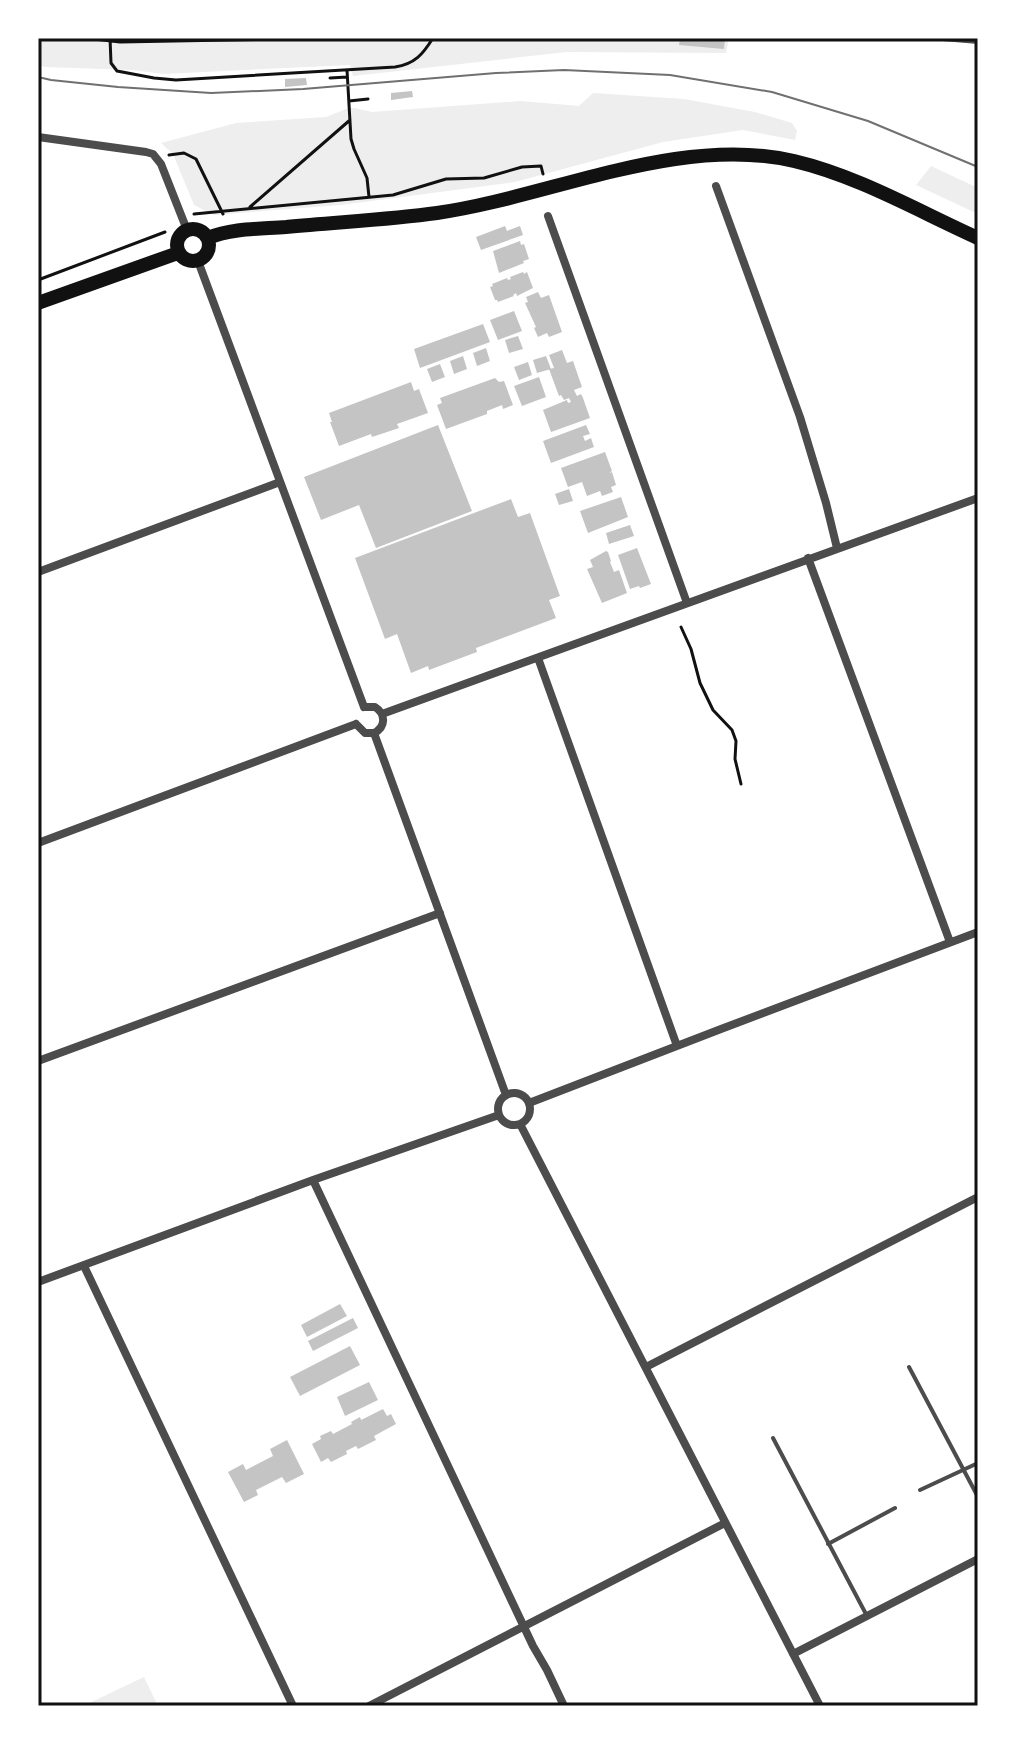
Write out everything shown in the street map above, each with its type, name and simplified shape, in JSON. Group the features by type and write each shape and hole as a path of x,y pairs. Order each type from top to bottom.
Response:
{"main road":[{"path":"208,238 226,232 438,213 634,167 690,156 731,154 793,160 828,171 978,238"},
{"path":"185,224 208,238 208,252 203,259 187,261 178,253 178,239 185,224"},
{"path":"38,303 178,253"}],"street":[{"path":"38,137 155,156 185,224"},
{"path":"716,186 800,417 837,548"},
{"path":"548,216 687,603"},
{"path":"38,843 358,715 375,707 382,714 383,723 378,731 365,733 358,715 280,482 198,261"},
{"path":"38,572 280,482"},
{"path":"382,714 978,498"},
{"path":"808,558 950,942"},
{"path":"538,658 677,1046"},
{"path":"374,733 506,1095"},
{"path":"38,1061 440,913"},
{"path":"529,1103 978,932"},
{"path":"517,1093 529,1103 529,1115 520,1124 510,1125 499,1115 499,1104 506,1095 517,1093"},
{"path":"38,1282 499,1115"},
{"path":"520,1124 820,1706"},
{"path":"313,1180 564,1706"},
{"path":"646,1367 978,1197"},
{"path":"84,1266 293,1706"},
{"path":"369,1706 725,1523"},
{"path":"793,1654 978,1559"}],"lane":[{"path":"931,38 978,42"},
{"path":"909,1367 978,1497"},
{"path":"773,1438 867,1616"},
{"path":"920,1490 978,1463"},
{"path":"828,1544 895,1508"}],"path":[{"path":"85,38 244,41 332,38"},
{"path":"110,40 111,63 117,71 154,78 206,79 395,67 410,63 422,54 433,38"},
{"path":"347,70 354,149 364,169 369,197"},
{"path":"330,78 347,77"},
{"path":"349,101 368,99"},
{"path":"249,208 350,120"},
{"path":"155,156 184,153 196,159 222,212"},
{"path":"185,224 196,213 405,193 446,179 484,178 522,167 541,166"},
{"path":"38,280 165,232"},
{"path":"681,627 691,649 700,683 713,710 732,730 741,784"}],"shaded area":[{"path":"38,38 729,38 726,53 567,52 353,76 350,65 163,74 45,67 38,65"},
{"path":"593,93 684,99 755,112 792,123 797,131 795,140 743,130 663,142 515,182 341,205 214,215 194,205 173,154 161,143 236,123 326,117 346,109 372,112 521,101 579,106"},
{"path":"931,166 978,188 978,214 916,185"},
{"path":"144,1677 158,1706 83,1706"}],"building":[{"path":"680,38 725,38 724,49 679,45"},
{"path":"306,78 307,85 285,87 285,79"},
{"path":"412,91 413,97 391,100 391,93"},
{"path":"505,226 507,231 520,226 523,235 481,250 476,237"},
{"path":"520,241 529,259 499,273 493,251"},
{"path":"527,272 533,288 498,302 495,300 490,287 492,284"},
{"path":"538,292 541,298 549,295 562,332 538,337 525,303 528,302 526,297"},
{"path":"514,311 522,331 498,340 490,320"},
{"path":"483,324 490,342 420,368 414,349"},
{"path":"518,336 523,349 509,353 505,340"},
{"path":"486,348 490,361 477,366 473,353"},
{"path":"562,350 567,363 573,361 582,387 574,390 577,396 581,394 590,418 551,432 543,410 567,400 571,402 569,398 564,400 559,396 549,369 554,368 549,355"},
{"path":"463,356 467,369 454,374 450,361"},
{"path":"546,356 551,369 537,373 533,360"},
{"path":"528,362 532,375 519,380 514,367"},
{"path":"440,364 445,377 432,382 427,369"},
{"path":"539,377 546,397 522,406 514,386"},
{"path":"495,378 499,382 504,381 513,405 503,409 502,405 446,429 437,405 442,403 440,398"},
{"path":"411,382 414,391 419,389 428,413 397,424 399,428 339,446 329,413"},
{"path":"438,425 472,511 376,548 359,505 321,520 304,477"},
{"path":"586,425 590,434 583,436 585,441 591,438 594,447 551,463 543,441"},
{"path":"605,452 612,471 609,473 612,472 616,485 611,487 613,492 602,496 600,491 587,496 582,482 568,487 561,468"},
{"path":"569,489 573,501 559,505 555,494"},
{"path":"621,497 628,517 588,533 580,511"},
{"path":"511,499 518,517 530,513 560,596 549,600 556,618 476,648 477,652 429,670 428,666 411,673 397,634 385,639 355,558"},
{"path":"630,525 634,536 609,544 606,533"},
{"path":"637,548 651,584 630,589 618,555"},
{"path":"606,551 614,572 619,570 627,593 602,603 587,569 593,567 590,560"},
{"path":"340,1304 347,1316 307,1337 301,1325"},
{"path":"353,1318 358,1328 313,1351 308,1341"},
{"path":"350,1346 360,1365 300,1396 290,1377"},
{"path":"369,1382 378,1400 345,1416 337,1397"},
{"path":"383,1409 387,1416 391,1414 396,1424 374,1436 376,1440 358,1449 356,1446 331,1462 328,1458 321,1462 312,1444 321,1439 320,1436 331,1431 333,1434 360,1417 361,1420"},
{"path":"287,1440 304,1474 286,1483 282,1477 256,1490 258,1495 244,1502 228,1472 243,1464 246,1470 273,1456 270,1449"}],"tram line":[{"path":"38,77 118,87 211,93 564,70 670,75 772,92 868,121 978,167"}]}
